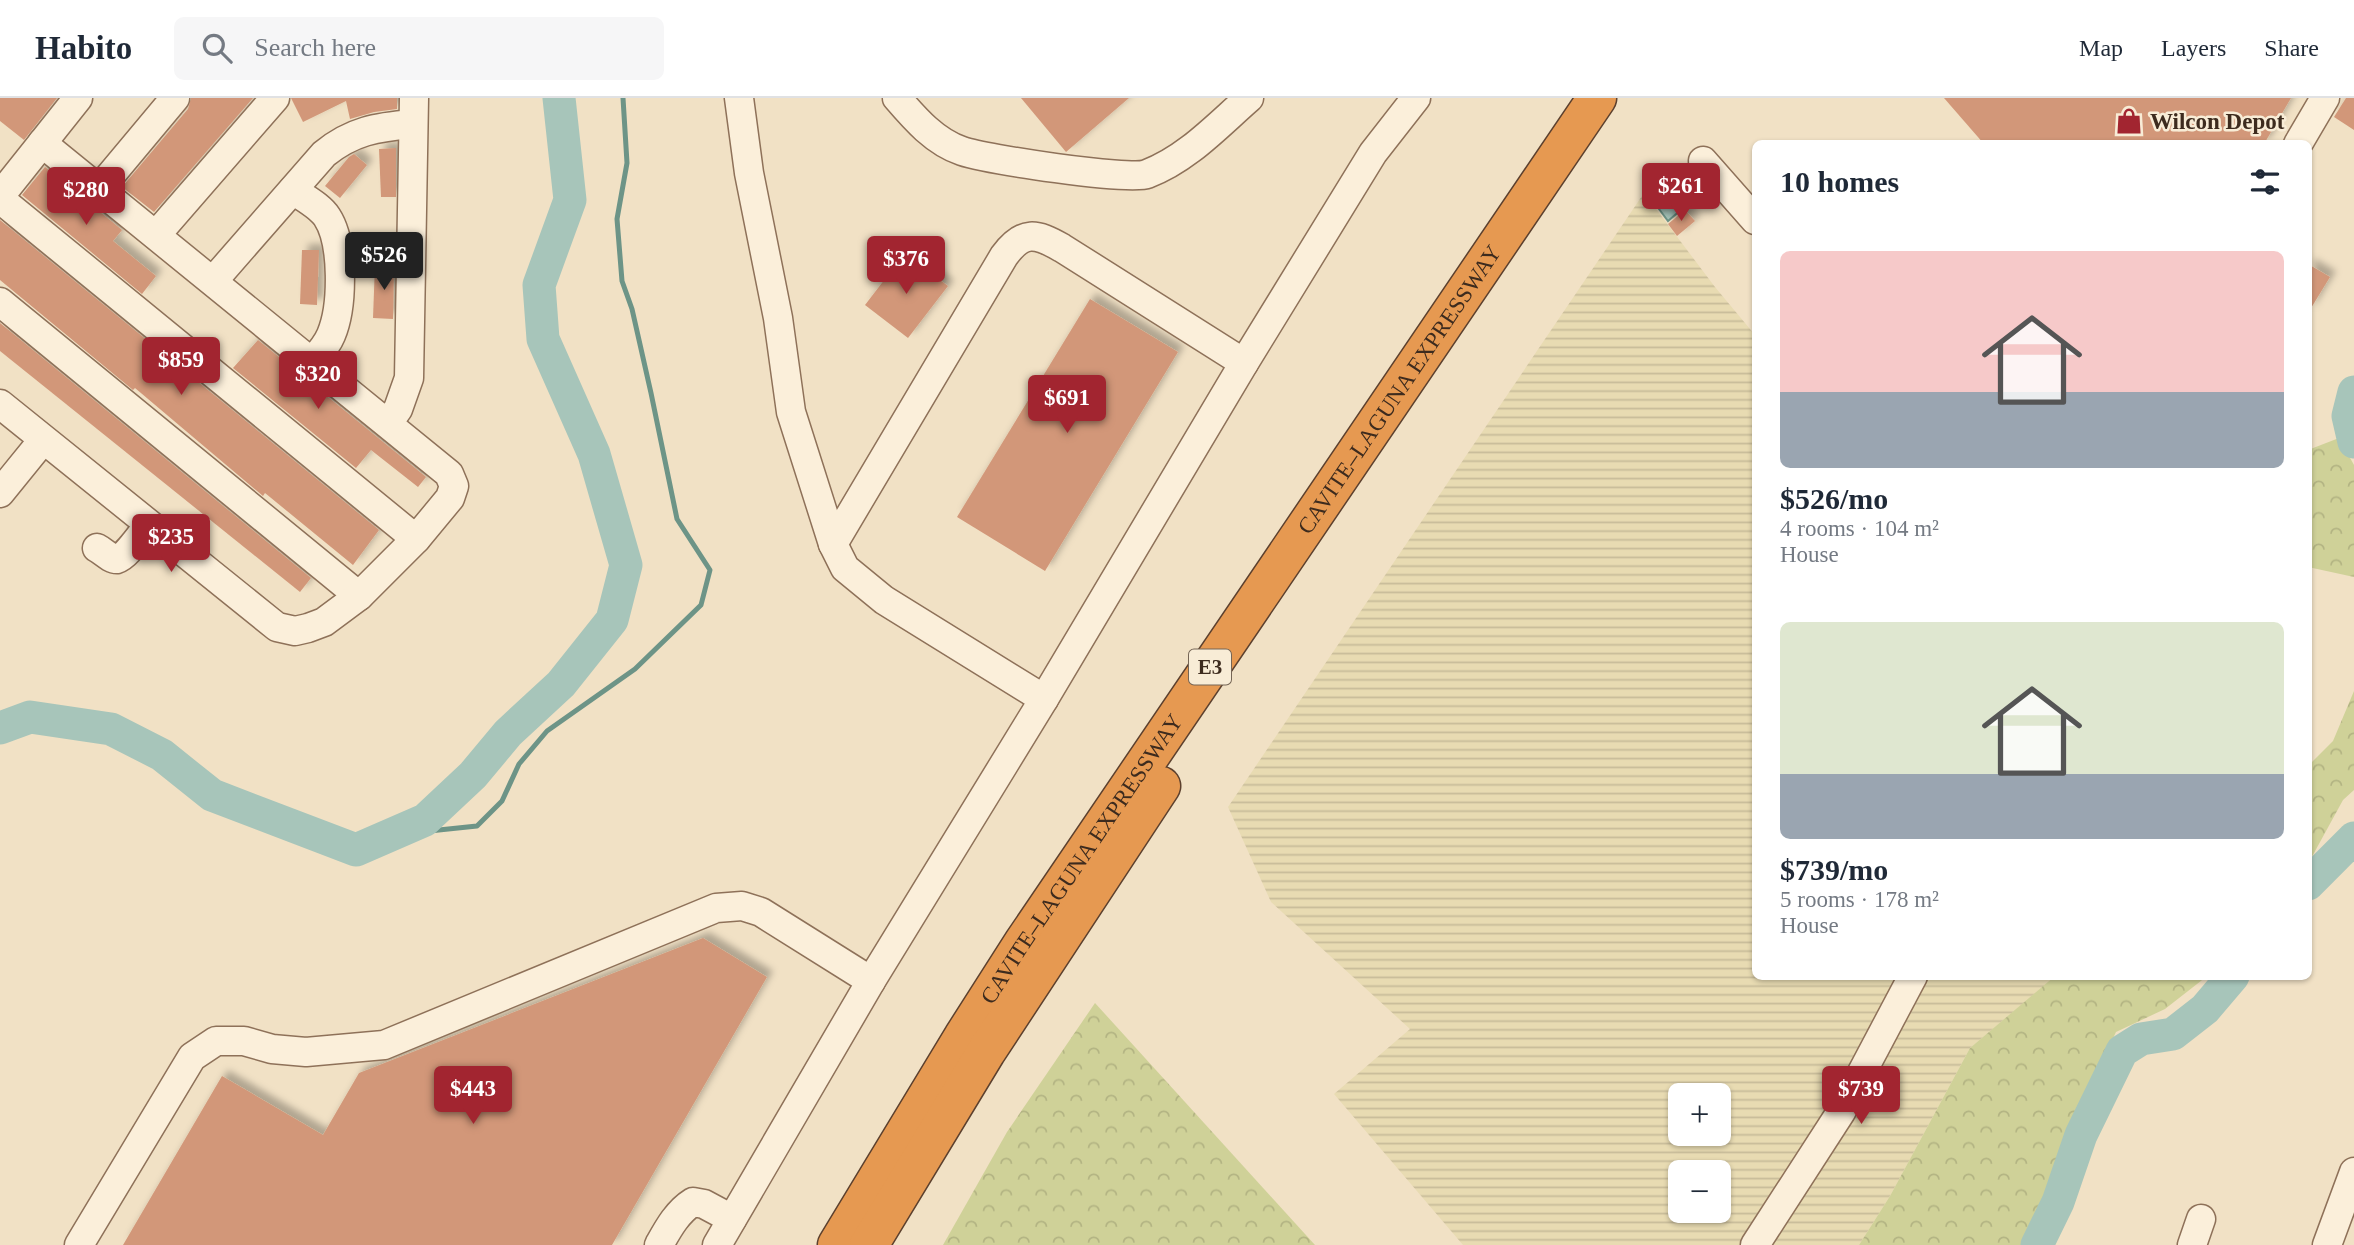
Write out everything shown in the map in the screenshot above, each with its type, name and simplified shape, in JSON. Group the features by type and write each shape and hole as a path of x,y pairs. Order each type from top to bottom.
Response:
{"highway":[{"name":"CAVITE–LAGUNA EXPRESSWAY","path":"837,1245 956,1049 1038,921 1597,98"},
{"name":"CAVITE–LAGUNA EXPRESSWAY","path":"869,1245 986,1052 1112,858 1627,98"}],"street":[{"path":"78,98 0,197 416,539"},
{"path":"99,189 175,98"},
{"path":"156,235 275,98"},
{"path":"739,98 749,173 778,317 791,412 833,544 845,568 884,600 1044,699"},
{"path":"897,98 935,136 962,151 1066,170 1144,176 1183,156 1249,98"},
{"path":"718,1245 871,981 1044,699 1244,363 1373,153 1416,98"},
{"path":"2300,140 2325,98"},
{"path":"213,281 324,154 355,134 382,127 413,111 408,378 398,409 387,423"},
{"path":"0,404 277,627 295,631 324,622 359,596 416,539 450,498 454,486 449,474 43,143"},
{"path":"1703,161 1752,217"},
{"path":"293,190 326,215 336,234 339,272 337,318 331,337 312,362"},
{"path":"833,544 1004,256 1025,237 1035,236 1062,248 1244,363"},
{"path":"0,302 359,596"},
{"path":"0,493 43,440"},
{"path":"97,548 118,559 124,556 149,525"},
{"path":"79,1245 192,1056 216,1041 244,1041 272,1049 306,1052 384,1045 716,908 742,906 761,912 871,981"},
{"path":"1755,1245 1841,1112 1911,980"},
{"path":"2327,1245 2354,1172"},
{"path":"659,1245 675,1219 693,1202 733,1219"}],"shaded area":[{"path":"1644,193 1752,331 1752,980 2051,980 1970,1048 1890,1196 1859,1245 1463,1245 1334,1094 1410,1029 1271,902 1228,807"}],"green space":[{"path":"2339,438 2354,465 2354,577 2312,568 2312,448"},
{"path":"2354,691 2354,790 2343,800 2312,857 2312,762 2333,741"},
{"path":"2050,980 2202,980 2165,1009 2116,1032 2069,1132 2041,1208 2024,1245 1859,1245 1890,1196 1970,1048"},
{"path":"1095,1003 1315,1245 943,1245 1007,1132"}],"water":[{"path":"1701,174 1710,185 1668,221 1659,209"}],"building":[{"path":"0,98 57,98 24,140 0,121"},
{"path":"191,98 253,98 154,212 122,187 188,109"},
{"path":"291,98 397,98 397,109 350,119 346,101 303,122"},
{"path":"1021,98 1129,98 1066,152"},
{"name":"Wilcon Depot","path":"1944,98 2291,98 2266,140 1981,140"},
{"path":"2346,98 2354,98 2354,130 2334,117"},
{"path":"396,148 396,197 381,197 379,149"},
{"path":"354,154 367,165 340,198 325,186"},
{"path":"45,167 122,230 113,241 156,276 142,294 22,195"},
{"path":"1685,210 1695,221 1677,236 1668,224"},
{"path":"0,220 379,530 353,565 265,493 263,496 135,388 133,390 0,280"},
{"path":"302,250 319,250 317,305 300,304"},
{"path":"905,253 948,286 908,338 865,305"},
{"path":"375,264 394,265 393,319 373,318"},
{"path":"2312,266 2330,277 2312,306"},
{"path":"1090,299 1178,352 1045,571 957,517"},
{"path":"0,323 311,578 300,592 0,351"},
{"path":"258,340 426,477 418,487 371,450 356,468 233,368"},
{"path":"703,938 767,977 612,1245 123,1245 222,1076 323,1135 359,1073"}],"waterway":[{"path":"0,728 30,717 111,729 162,755 212,795 356,850 425,820 473,775 508,733 561,684 612,620 626,565 594,454 543,339 539,285 570,200 559,98"},
{"path":"391,835 477,826 502,801 519,764 547,731 635,669 701,605 710,570 677,519 632,309 622,281 617,219 627,163 623,98"},
{"path":"2354,392 2348,416 2354,442"},
{"path":"2312,880 2354,838"},
{"path":"2037,1245 2058,1202 2081,1135 2122,1051 2141,1039 2173,1034 2205,1009 2230,980"}],"place":[{"name":"Wilcon Depot","path":"2129,121"}]}
